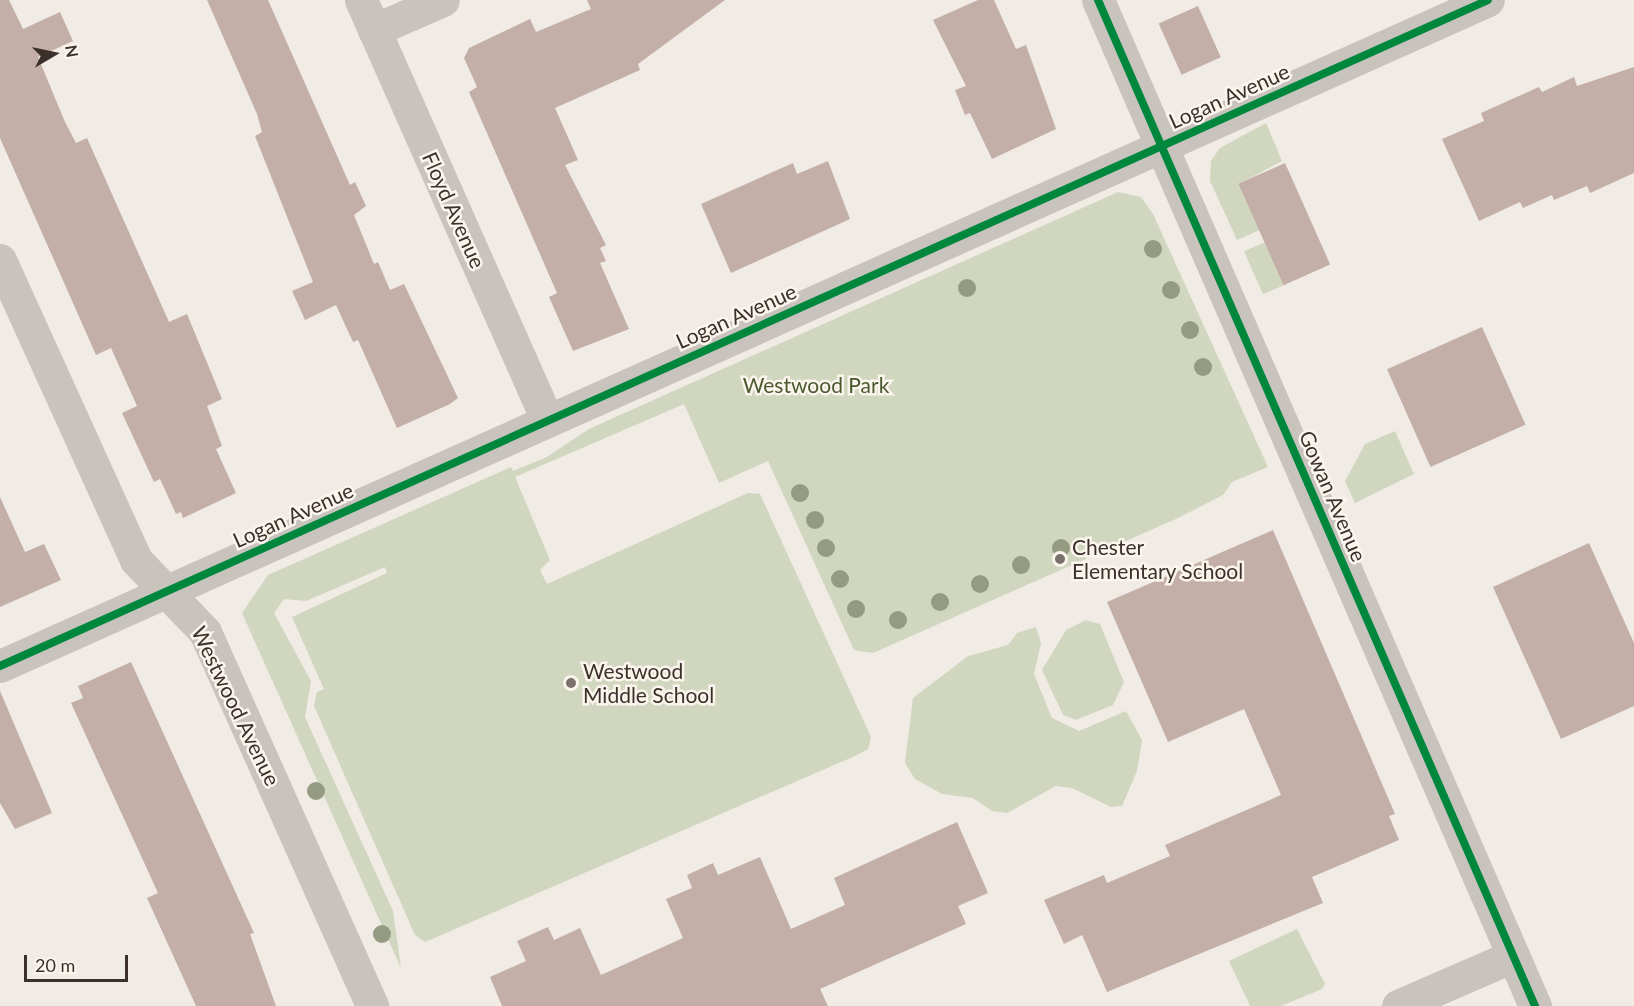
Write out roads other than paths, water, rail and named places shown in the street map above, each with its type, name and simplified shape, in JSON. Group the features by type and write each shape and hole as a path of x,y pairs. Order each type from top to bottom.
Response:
{"street":[{"name":"Floyd Avenue","path":"361,0 547,419"},
{"path":"374,30 443,0"},
{"name":"Gowan Avenue","path":"1098,0 1535,1006"},
{"name":"Logan Avenue","path":"0,666 547,419 1488,0"},
{"name":"Westwood Avenue","path":"0,260 136,560 164,593 205,632 372,1006"},
{"path":"1398,1006 1513,956"}],"place":[{"name":"Chester Elementary School","path":"1060,559"},
{"name":"Westwood Middle School","path":"571,683"}],"park label":[{"name":"Westwood Park","path":"816,385"}]}
